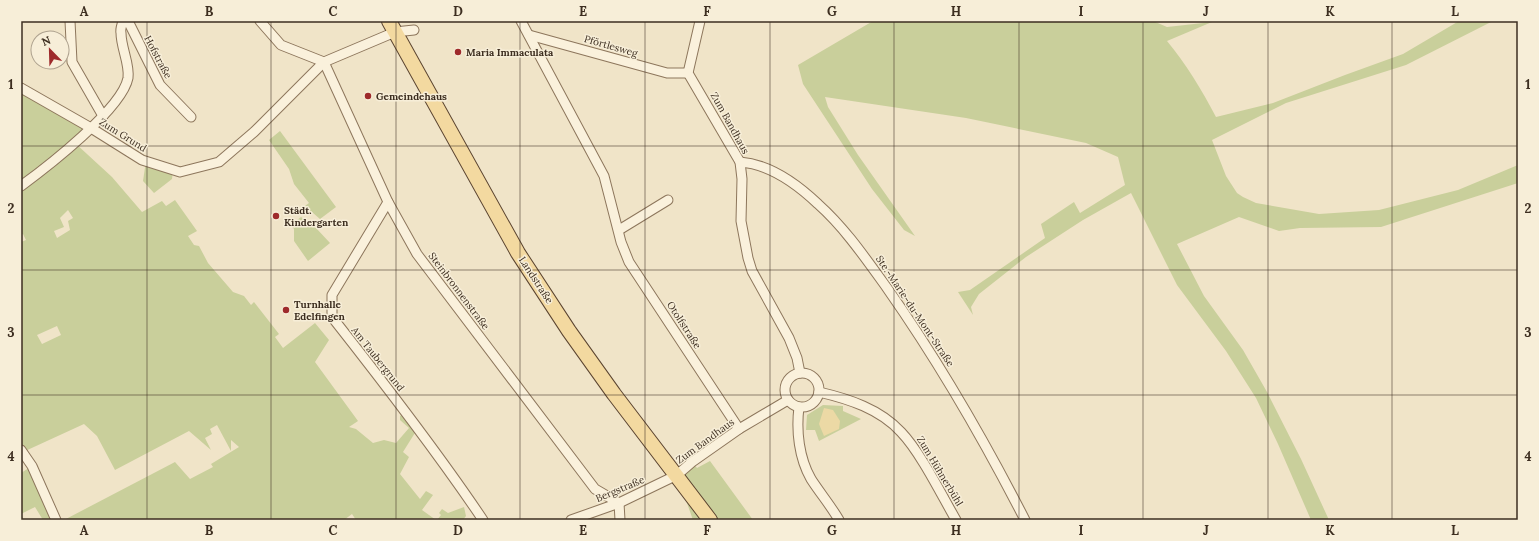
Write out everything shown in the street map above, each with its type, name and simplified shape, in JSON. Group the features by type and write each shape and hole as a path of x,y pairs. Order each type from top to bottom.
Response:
{"main road":[{"name":"Landstraße","path":"392,26 518,252 569,331 710,520"}],"street":[{"path":"70,21 72,62 103,116"},
{"path":"21,186 50,165 91,128 103,116 126,84 128,76 120,33 122,21"},
{"name":"Hofstraße","path":"128,21 160,85 191,117"},
{"path":"260,21 281,45 324,62 392,26 414,30"},
{"name":"Otolfstraße","path":"521,21 604,176 621,242 629,262 739,429"},
{"path":"688,73 700,21"},
{"name":"Pförtlesweg","path":"529,35 667,73 688,73"},
{"name":"Zum Grund","path":"21,88 91,128 142,160 180,172 219,162 254,132 324,62"},
{"name":"Steinbronnenstraße","path":"324,62 388,202 417,254 595,489 619,503"},
{"name":"Zum Bandhaus","path":"688,73 740,162 742,179 740,221 748,258 752,271 789,338 797,358 800,373"},
{"name":"Ste.-Marie-du-Mont-Straße","path":"740,162 754,163 780,175 818,204 863,255 941,368 998,467 1025,520"},
{"path":"619,230 668,200"},
{"name":"Am Taubergrund","path":"388,202 332,295 332,317 390,390 451,473 483,520"},
{"path":"800,373 810,375 817,382 819,392 812,404 799,407 788,400 785,389 786,383 789,378 800,373"},
{"name":"Zum Hühnerbühl","path":"819,392 859,404 876,412 900,430 910,443 956,520"},
{"name":"Zum Bandhaus","path":"676,475 739,429 788,400"},
{"path":"799,407 797,420 802,454 811,479 839,520"},
{"path":"21,450 32,466 56,520"},
{"name":"Bergstraße","path":"571,520 619,503 676,475"},
{"path":"619,503 620,520"}],"green space":[{"path":"873,21 1153,21 1167,27 1212,22 1167,41 1181,59 1216,117 1273,103 1403,54 1459,21 1493,21 1406,65 1286,103 1212,140 1226,176 1237,193 1256,203 1319,214 1379,210 1458,190 1518,165 1518,183 1381,227 1300,228 1279,231 1239,217 1177,244 1204,296 1243,350 1267,392 1301,459 1329,520 1311,520 1256,398 1226,351 1177,285 1131,193 1083,220 1026,257 979,294 971,307 973,315 958,292 970,290 1045,238 1041,224 1074,202 1080,213 1125,185 1118,157 1086,143 966,118 825,97 828,107 858,155 915,236 904,230 872,189 803,84 798,65"},
{"path":"21,88 91,128 75,143 112,177 142,212 162,201 166,206 175,200 197,231 188,236 194,245 199,246 208,263 233,292 244,296 251,305 254,302 279,334 275,337 283,348 315,323 329,340 315,362 358,421 349,427 356,429 373,443 384,440 396,443 409,428 400,420 400,416 406,412 418,428 403,452 409,457 400,474 420,499 426,491 433,495 422,510 436,520 356,520 352,514 344,520 64,520 175,462 190,479 213,467 211,464 239,447 231,440 231,451 217,425 210,429 212,434 205,438 211,450 189,431 115,470 97,436 84,424 23,452 21,450 21,242 26,240 23,234 21,235","holes":["68,210 73,218 68,221 70,230 57,238 54,231 64,227 60,218","57,326 61,335 42,344 37,335"]},
{"path":"280,131 336,207 320,219 305,206 309,203 294,184 289,169 269,140"},
{"path":"146,161 173,170 172,179 154,193 143,181"},
{"path":"301,217 316,228 330,243 308,261 294,241 294,229 291,225"},
{"path":"823,405 843,406 843,411 861,419 819,441 815,430 806,430 807,415"},
{"path":"710,461 753,520 693,520 677,475 692,462 697,468"},
{"path":"32,466 56,520 43,520 35,507 21,514 21,473"},
{"path":"464,507 466,516 463,520 437,520 441,515 439,513 442,509 448,513"}],"sand":[{"path":"824,408 833,410 840,421 839,429 824,436 819,424"}],"place":[{"name":"Maria Immaculata","path":"458,52"},
{"name":"Gemeindehaus","path":"368,96"},
{"name":"Städt. Kindergarten","path":"276,216"},
{"name":"Turnhalle Edelfingen","path":"286,310"}]}
